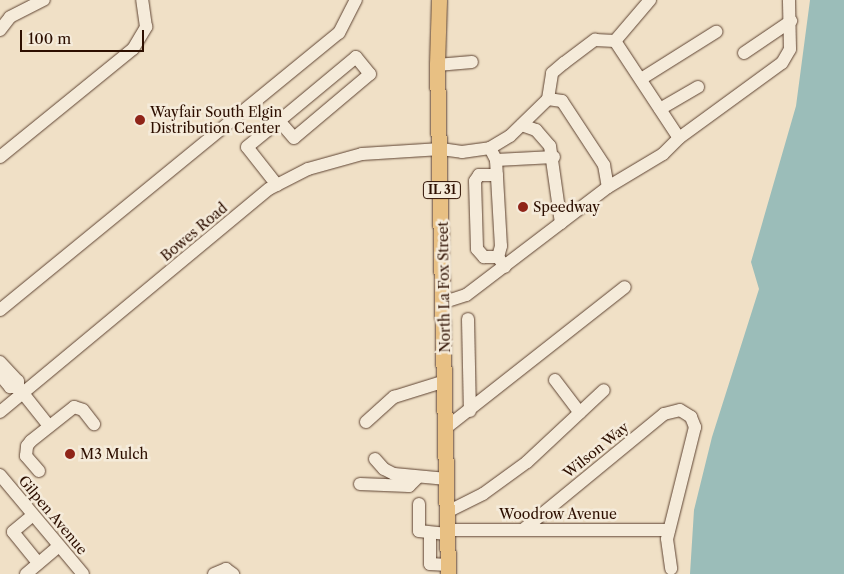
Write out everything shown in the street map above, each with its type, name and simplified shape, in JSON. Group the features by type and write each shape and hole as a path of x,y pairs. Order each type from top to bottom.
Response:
{"main road":[{"name":"North La Fox Street","path":"439,0 437,65 441,149 448,570"}],"street":[{"path":"0,30 10,17 44,0"},
{"path":"0,157 133,49 146,27 142,0"},
{"path":"0,310 339,33 356,0"},
{"path":"615,41 650,0"},
{"path":"444,302 466,295 502,262 561,223 608,187 663,154 679,138 782,63 790,49 791,21 789,0"},
{"path":"744,53 791,21"},
{"path":"641,79 716,32"},
{"path":"502,262 496,160 490,148 522,125 548,99 552,73 595,40 615,41"},
{"path":"615,41 679,138"},
{"path":"277,185 246,147 356,57 370,74 294,138 278,121"},
{"path":"437,65 472,62"},
{"path":"660,109 698,87"},
{"path":"548,99 562,101 579,124 604,165 608,187"},
{"path":"522,125 540,135 550,146 554,157 561,223"},
{"name":"Bowes Road","path":"0,412 20,390 277,185 308,169 362,154 441,149 462,152 490,148"},
{"path":"496,160 554,157"},
{"path":"497,175 480,175 475,181 477,249 484,256 502,262"},
{"path":"446,427 470,411 626,287"},
{"path":"468,319 470,411"},
{"path":"0,362 18,381 20,390 49,426"},
{"path":"0,375 10,387 20,390"},
{"path":"555,380 580,413"},
{"path":"366,422 394,397 445,381"},
{"path":"448,512 482,494 527,462 604,390"},
{"path":"39,471 25,451 31,441 74,407 83,410 94,424"},
{"name":"Wilson Way","path":"524,529 664,414 680,410 691,417 695,428 669,530"},
{"path":"375,459 384,469 394,474 417,478 447,479"},
{"name":"Gilpen Avenue","path":"0,475 82,574"},
{"path":"360,484 409,486 417,478"},
{"path":"418,504 419,531 430,534 430,564 448,570"},
{"path":"33,515 12,532 38,564"},
{"name":"Woodrow Avenue","path":"430,534 524,529 669,530"},
{"path":"669,530 670,569"},
{"path":"26,574 59,546"},
{"path":"214,574 226,569 234,574"}],"water":[{"path":"810,0 844,0 844,574 690,574 694,510 712,437 759,289 751,262 796,106"}],"place":[{"name":"Wayfair South Elgin Distribution Center","path":"140,120"},
{"name":"Speedway","path":"523,207"},
{"name":"M3 Mulch","path":"70,454"}]}
